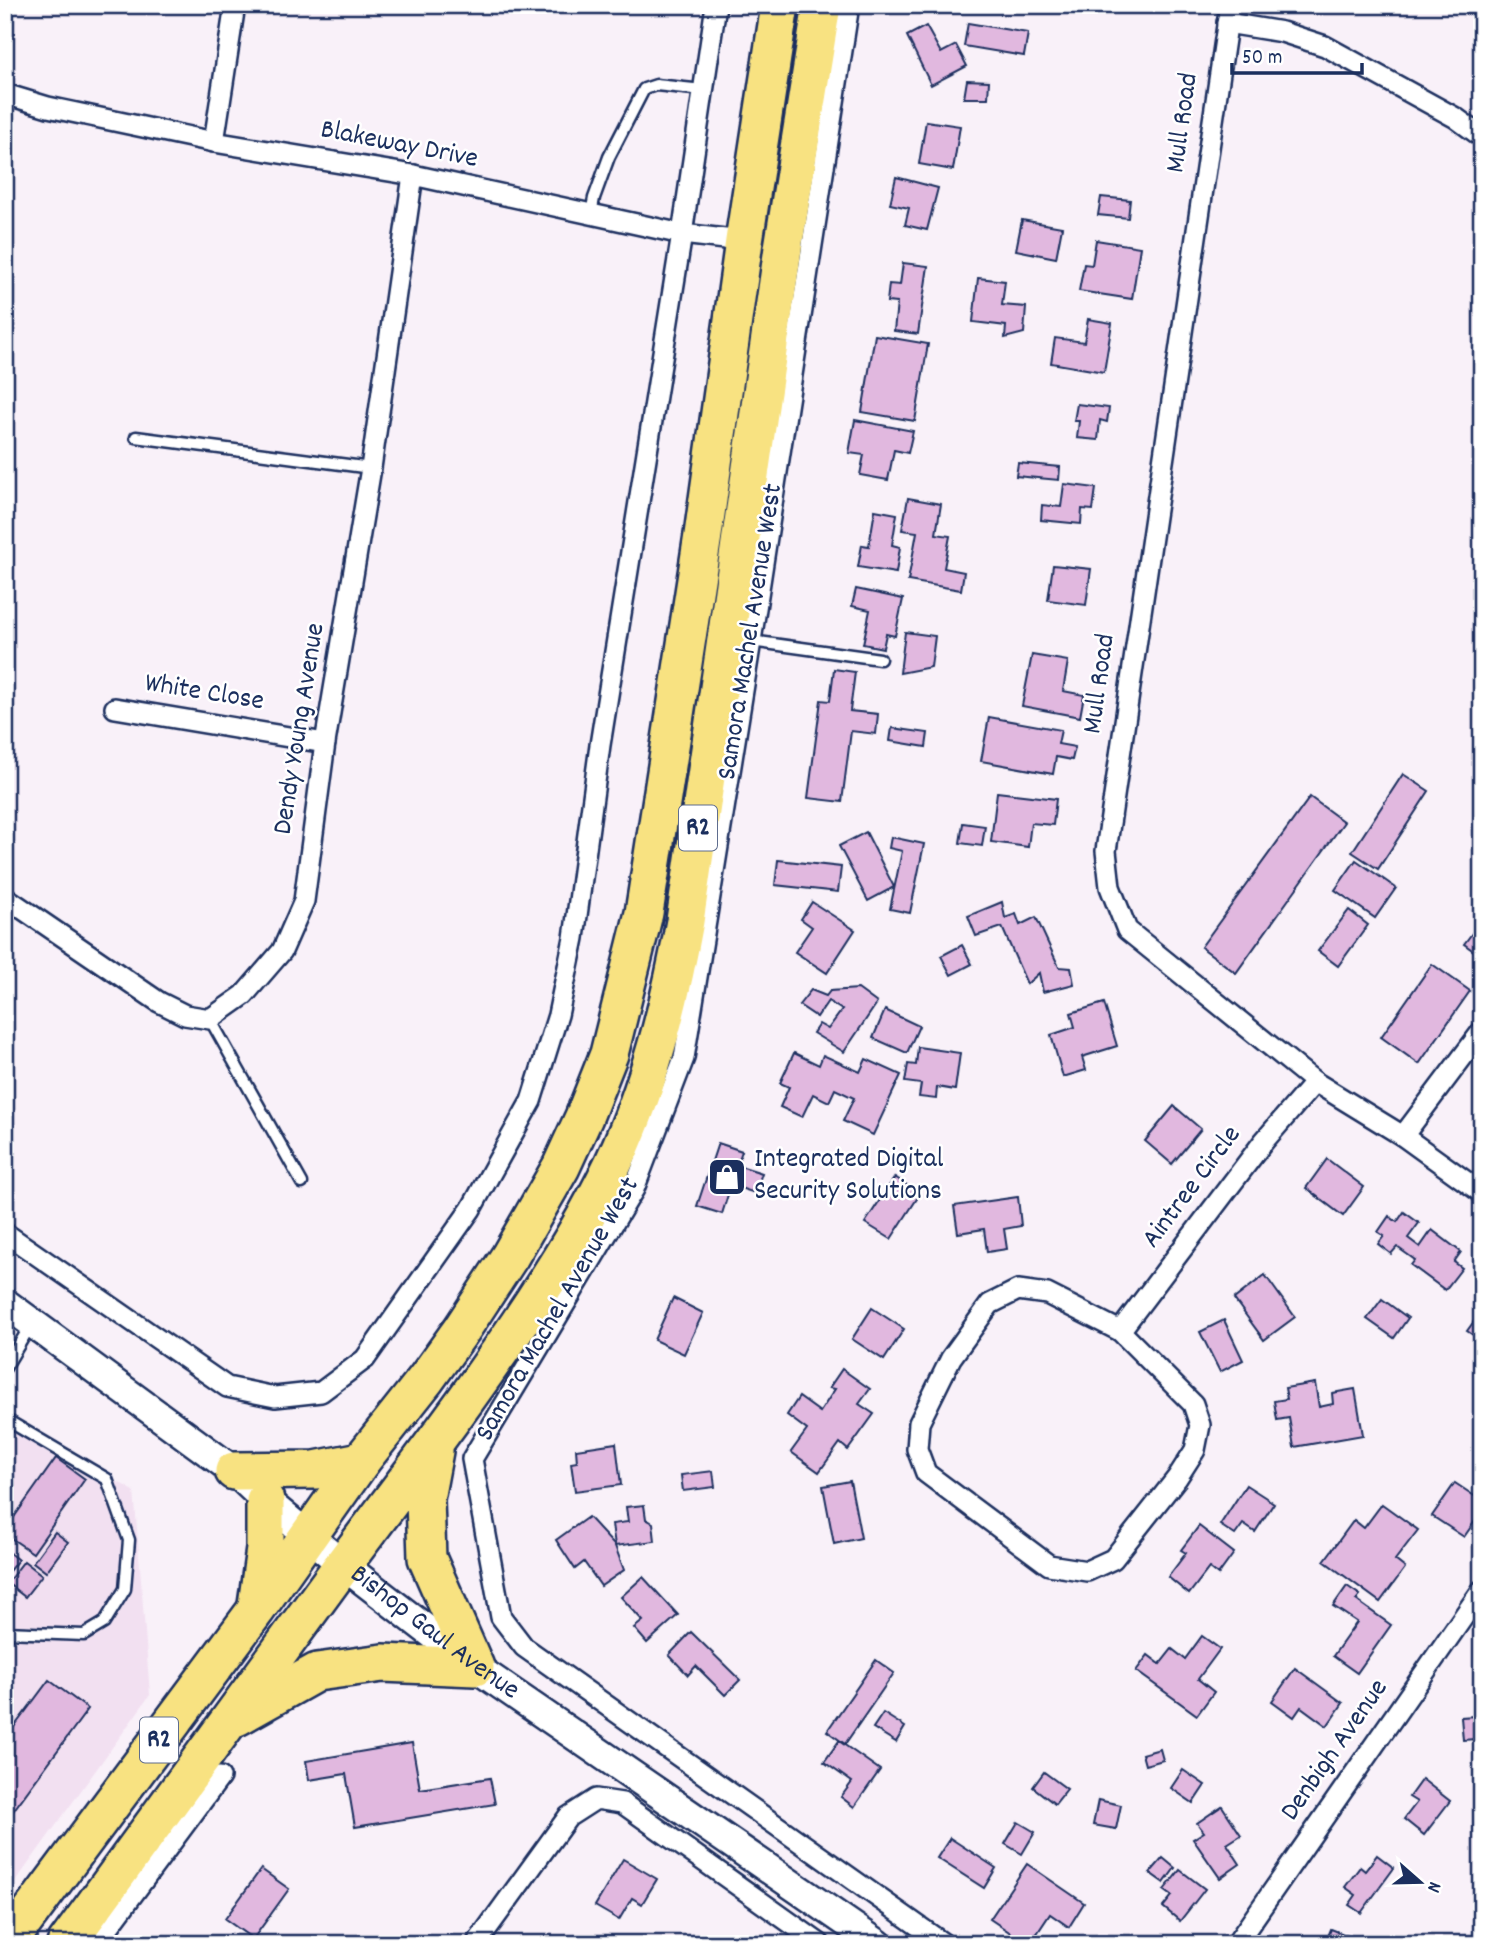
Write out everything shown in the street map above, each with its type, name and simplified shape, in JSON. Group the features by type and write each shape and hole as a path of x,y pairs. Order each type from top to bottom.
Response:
{"highway":[{"name":"R2","path":"7,1944 256,1610 361,1461 426,1379 510,1256 561,1167 584,1117 609,1054 644,913 703,535 780,5"},
{"name":"Samora Machel Avenue West","path":"343,1565 435,1443 507,1341 576,1234 627,1133 656,1047 674,983 684,921 782,248 822,5"},
{"path":"227,1723 317,1672 383,1663 475,1667 427,1558 425,1499 435,1443"},
{"path":"234,1471 315,1470 361,1461"},
{"path":"256,1610 265,1549 265,1500"},
{"name":"R2","path":"66,1944 343,1565"}],"main road":[{"name":"Bishop Gaul Avenue","path":"5,1303 234,1471 343,1565 475,1667 877,1944"}],"street":[{"path":"214,142 235,5"},
{"path":"5,1233 227,1387 275,1396 321,1392 365,1359 471,1209 531,1101 558,1015 574,938 600,745 716,5"},
{"name":"Samora Machel Avenue West","path":"849,5 684,1058 634,1189 472,1459 501,1617 524,1647 944,1944"},
{"path":"1228,14 1325,46 1456,118 1482,137"},
{"name":"Mull Road","path":"1228,14 1106,851 1110,887 1127,930 1315,1082 1404,1136 1482,1193"},
{"name":"Blakeway Drive","path":"5,94 48,107 214,142 413,175 682,234 782,248"},
{"name":"Dendy Young Avenue","path":"210,1019 244,995 282,951 304,901 325,743 370,468 413,175"},
{"name":"White Close","path":"115,708 325,743"},
{"path":"5,897 159,1002 186,1016 210,1019"},
{"path":"1404,1136 1482,1031"},
{"name":"Aintree Circle","path":"1120,1331 1264,1141 1315,1082"},
{"path":"1018,1290 1047,1294 1120,1331 1193,1404 1200,1425 1195,1450 1177,1478 1113,1559 1087,1571 1049,1565 926,1473 917,1449 919,1423 950,1358 990,1304 1018,1290"},
{"name":"Denbigh Avenue","path":"1236,1944 1482,1590"},
{"path":"96,1944 220,1777"},
{"path":"477,1944 568,1817 596,1799 622,1803 820,1944"}],"lane":[{"path":"591,214 609,157 644,89 656,85 703,90"},
{"path":"136,437 370,468"},
{"path":"751,641 880,659"},
{"path":"210,1019 302,1183"},
{"path":"5,1368 32,1323"},
{"path":"5,1419 107,1479 129,1540 125,1589 104,1623 83,1635 5,1632"}],"shaded area":[{"path":"5,1418 134,1491 150,1695 5,1896"}],"building":[{"path":"968,23 1028,33 1024,56 964,46"},
{"path":"926,26 941,53 956,45 967,66 931,85 907,36"},
{"path":"967,80 989,81 988,98 964,98"},
{"path":"926,121 960,126 953,170 919,164"},
{"path":"896,177 938,188 927,230 905,225 909,208 890,204"},
{"path":"1101,197 1130,200 1128,218 1098,215"},
{"path":"1022,220 1062,227 1056,258 1016,250"},
{"path":"1096,240 1140,247 1132,299 1079,291 1084,264 1092,265"},
{"path":"903,263 928,266 918,334 894,331 897,303 887,302 889,284 900,285"},
{"path":"978,278 1005,281 1002,305 1026,307 1024,333 1005,338 1006,326 973,322"},
{"path":"1088,319 1112,323 1104,372 1051,363 1055,338 1084,342"},
{"path":"875,335 928,344 915,421 862,412"},
{"path":"1077,404 1109,408 1107,422 1100,420 1098,440 1077,438 1079,421 1074,421"},
{"path":"855,420 913,431 908,453 894,450 888,480 860,475 864,455 849,453"},
{"path":"1018,463 1060,467 1059,480 1016,476"},
{"path":"1064,484 1096,488 1093,510 1082,509 1081,524 1041,520 1042,505 1061,507"},
{"path":"908,498 941,504 936,534 950,536 944,568 964,572 961,590 908,581 917,532 902,530"},
{"path":"875,510 897,514 892,545 900,547 896,573 858,567 862,545 869,546"},
{"path":"1053,565 1091,569 1086,605 1048,600"},
{"path":"856,589 903,599 895,636 886,634 883,648 863,644 870,610 852,606"},
{"path":"905,632 935,636 931,667 900,673"},
{"path":"1032,655 1068,661 1063,691 1084,695 1080,717 1022,706"},
{"path":"834,669 855,672 850,711 878,714 876,734 851,731 842,802 808,798 821,700 830,701"},
{"path":"989,717 1061,730 1058,744 1075,747 1072,760 1056,757 1053,774 981,761"},
{"path":"892,728 928,733 926,747 890,741"},
{"path":"1403,774 1429,791 1378,869 1352,852"},
{"path":"997,792 1056,799 1053,825 1031,823 1028,847 991,842"},
{"path":"1310,797 1344,822 1236,973 1201,947"},
{"path":"963,823 985,826 982,846 960,843"},
{"path":"866,832 894,887 868,901 839,846"},
{"path":"891,837 924,844 910,913 890,909 902,851 889,848"},
{"path":"778,860 841,867 838,892 775,885"},
{"path":"1356,860 1396,888 1375,918 1335,890"},
{"path":"812,902 855,930 827,973 795,952 812,927 801,919"},
{"path":"1002,902 1005,918 1016,914 1020,925 1036,917 1059,967 1071,968 1074,984 1043,992 1039,973 1027,984 1002,927 976,936 968,916"},
{"path":"1349,910 1368,925 1338,966 1318,951"},
{"path":"1482,920 1482,957 1464,944"},
{"path":"962,945 972,964 951,975 941,956"},
{"path":"1432,964 1470,991 1419,1064 1381,1037"},
{"path":"858,989 877,1003 844,1052 813,1033 819,1024 828,1029 842,1010 828,1001 817,1017 799,1005 811,990 826,996 830,991"},
{"path":"1104,1003 1117,1046 1082,1057 1086,1070 1063,1077 1051,1035 1075,1027 1071,1013"},
{"path":"885,1010 919,1026 907,1053 873,1038"},
{"path":"918,1047 960,1053 955,1090 937,1087 936,1099 919,1097 921,1084 905,1082 908,1064 916,1065"},
{"path":"794,1053 819,1065 823,1055 860,1072 866,1059 901,1075 873,1135 843,1121 854,1098 835,1089 829,1102 813,1094 802,1117 780,1107 789,1087 780,1083"},
{"path":"1174,1106 1201,1129 1172,1164 1145,1141"},
{"path":"718,1143 742,1151 737,1165 762,1173 755,1193 731,1185 722,1214 697,1206"},
{"path":"1327,1159 1364,1187 1343,1216 1306,1188"},
{"path":"895,1177 920,1194 891,1239 865,1223"},
{"path":"1018,1197 1021,1226 1004,1229 1007,1249 987,1252 984,1229 958,1233 954,1206"},
{"path":"1404,1212 1419,1223 1408,1238 1420,1247 1432,1230 1461,1252 1454,1262 1462,1268 1445,1290 1411,1265 1415,1260 1397,1247 1391,1254 1378,1244 1384,1236 1378,1232 1389,1216 1397,1222"},
{"path":"1265,1275 1295,1317 1264,1340 1234,1299"},
{"path":"673,1298 703,1313 684,1354 654,1340"},
{"path":"1382,1299 1408,1318 1394,1338 1367,1319"},
{"path":"872,1308 904,1329 884,1360 852,1339"},
{"path":"1482,1310 1482,1341 1467,1331"},
{"path":"1224,1320 1243,1360 1220,1372 1200,1332"},
{"path":"842,1369 870,1389 859,1404 874,1414 848,1450 840,1443 819,1472 791,1452 807,1430 787,1415 799,1397 820,1412 835,1389 829,1388"},
{"path":"1315,1383 1319,1407 1333,1404 1332,1393 1355,1389 1363,1435 1294,1447 1289,1418 1277,1420 1274,1401 1287,1399 1285,1388"},
{"path":"616,1443 621,1485 575,1491 571,1463 577,1462 576,1449"},
{"path":"56,1458 85,1479 33,1553 5,1534 5,1530"},
{"path":"713,1471 715,1487 683,1491 681,1475"},
{"path":"850,1481 861,1538 834,1544 823,1486"},
{"path":"1455,1483 1482,1501 1482,1511 1464,1537 1432,1516"},
{"path":"1246,1485 1274,1503 1255,1532 1243,1524 1235,1535 1220,1525"},
{"path":"1382,1504 1418,1530 1395,1560 1405,1568 1380,1602 1324,1561 1354,1520 1364,1528"},
{"path":"644,1505 646,1519 653,1523 655,1541 615,1546 612,1524 628,1522 626,1507"},
{"path":"588,1517 615,1546 624,1570 601,1586 584,1562 575,1569 556,1540"},
{"path":"1199,1526 1234,1553 1218,1575 1209,1568 1189,1594 1168,1577 1186,1553 1181,1550"},
{"path":"55,1532 68,1542 46,1572 33,1562"},
{"path":"7,1551 18,1560 5,1576 5,1553"},
{"path":"24,1561 42,1575 25,1597 7,1583"},
{"path":"643,1577 678,1615 647,1643 634,1628 643,1621 621,1597"},
{"path":"1347,1586 1360,1595 1356,1600 1391,1625 1357,1673 1333,1656 1357,1622 1333,1606"},
{"path":"691,1632 740,1680 725,1695 696,1666 688,1675 669,1655"},
{"path":"1202,1636 1220,1649 1198,1679 1214,1692 1197,1715 1136,1671 1148,1655 1160,1664 1172,1649 1185,1659"},
{"path":"876,1660 894,1673 845,1744 827,1731"},
{"path":"1295,1668 1343,1703 1327,1726 1301,1707 1294,1717 1272,1701"},
{"path":"49,1680 88,1709 5,1822 5,1739"},
{"path":"1482,1702 1482,1730 1474,1731 1475,1739 1463,1740 1461,1717 1475,1716 1474,1703"},
{"path":"883,1713 905,1727 896,1742 873,1728"},
{"path":"839,1741 880,1770 854,1807 841,1797 852,1782 824,1762"},
{"path":"412,1743 420,1789 490,1778 495,1804 355,1827 346,1774 309,1780 306,1761"},
{"path":"1160,1749 1163,1760 1145,1765 1142,1754"},
{"path":"1183,1770 1205,1785 1193,1803 1171,1788"},
{"path":"1044,1772 1067,1789 1055,1804 1033,1787"},
{"path":"1422,1779 1450,1801 1424,1835 1404,1819 1417,1802 1409,1797"},
{"path":"1098,1800 1121,1805 1116,1829 1093,1825"},
{"path":"1222,1806 1241,1835 1227,1844 1240,1864 1220,1878 1193,1839 1204,1832 1197,1823"},
{"path":"1018,1822 1035,1832 1022,1854 1005,1844"},
{"path":"950,1838 996,1868 984,1888 937,1858"},
{"path":"1377,1855 1394,1868 1361,1913 1349,1905 1356,1895 1345,1887 1360,1867 1365,1871"},
{"path":"1163,1858 1175,1868 1164,1883 1150,1873"},
{"path":"623,1859 657,1879 642,1904 632,1898 619,1920 595,1906"},
{"path":"1027,1864 1084,1903 1069,1927 1050,1914 1030,1944 990,1919"},
{"path":"261,1869 289,1889 253,1939 225,1919"},
{"path":"1180,1870 1205,1889 1180,1921 1163,1907 1172,1896 1164,1890"},
{"path":"1331,1929 1361,1941 1360,1944 1325,1944"}],"place":[{"name":"Integrated Digital Security Solutions","path":"727,1177"}]}
